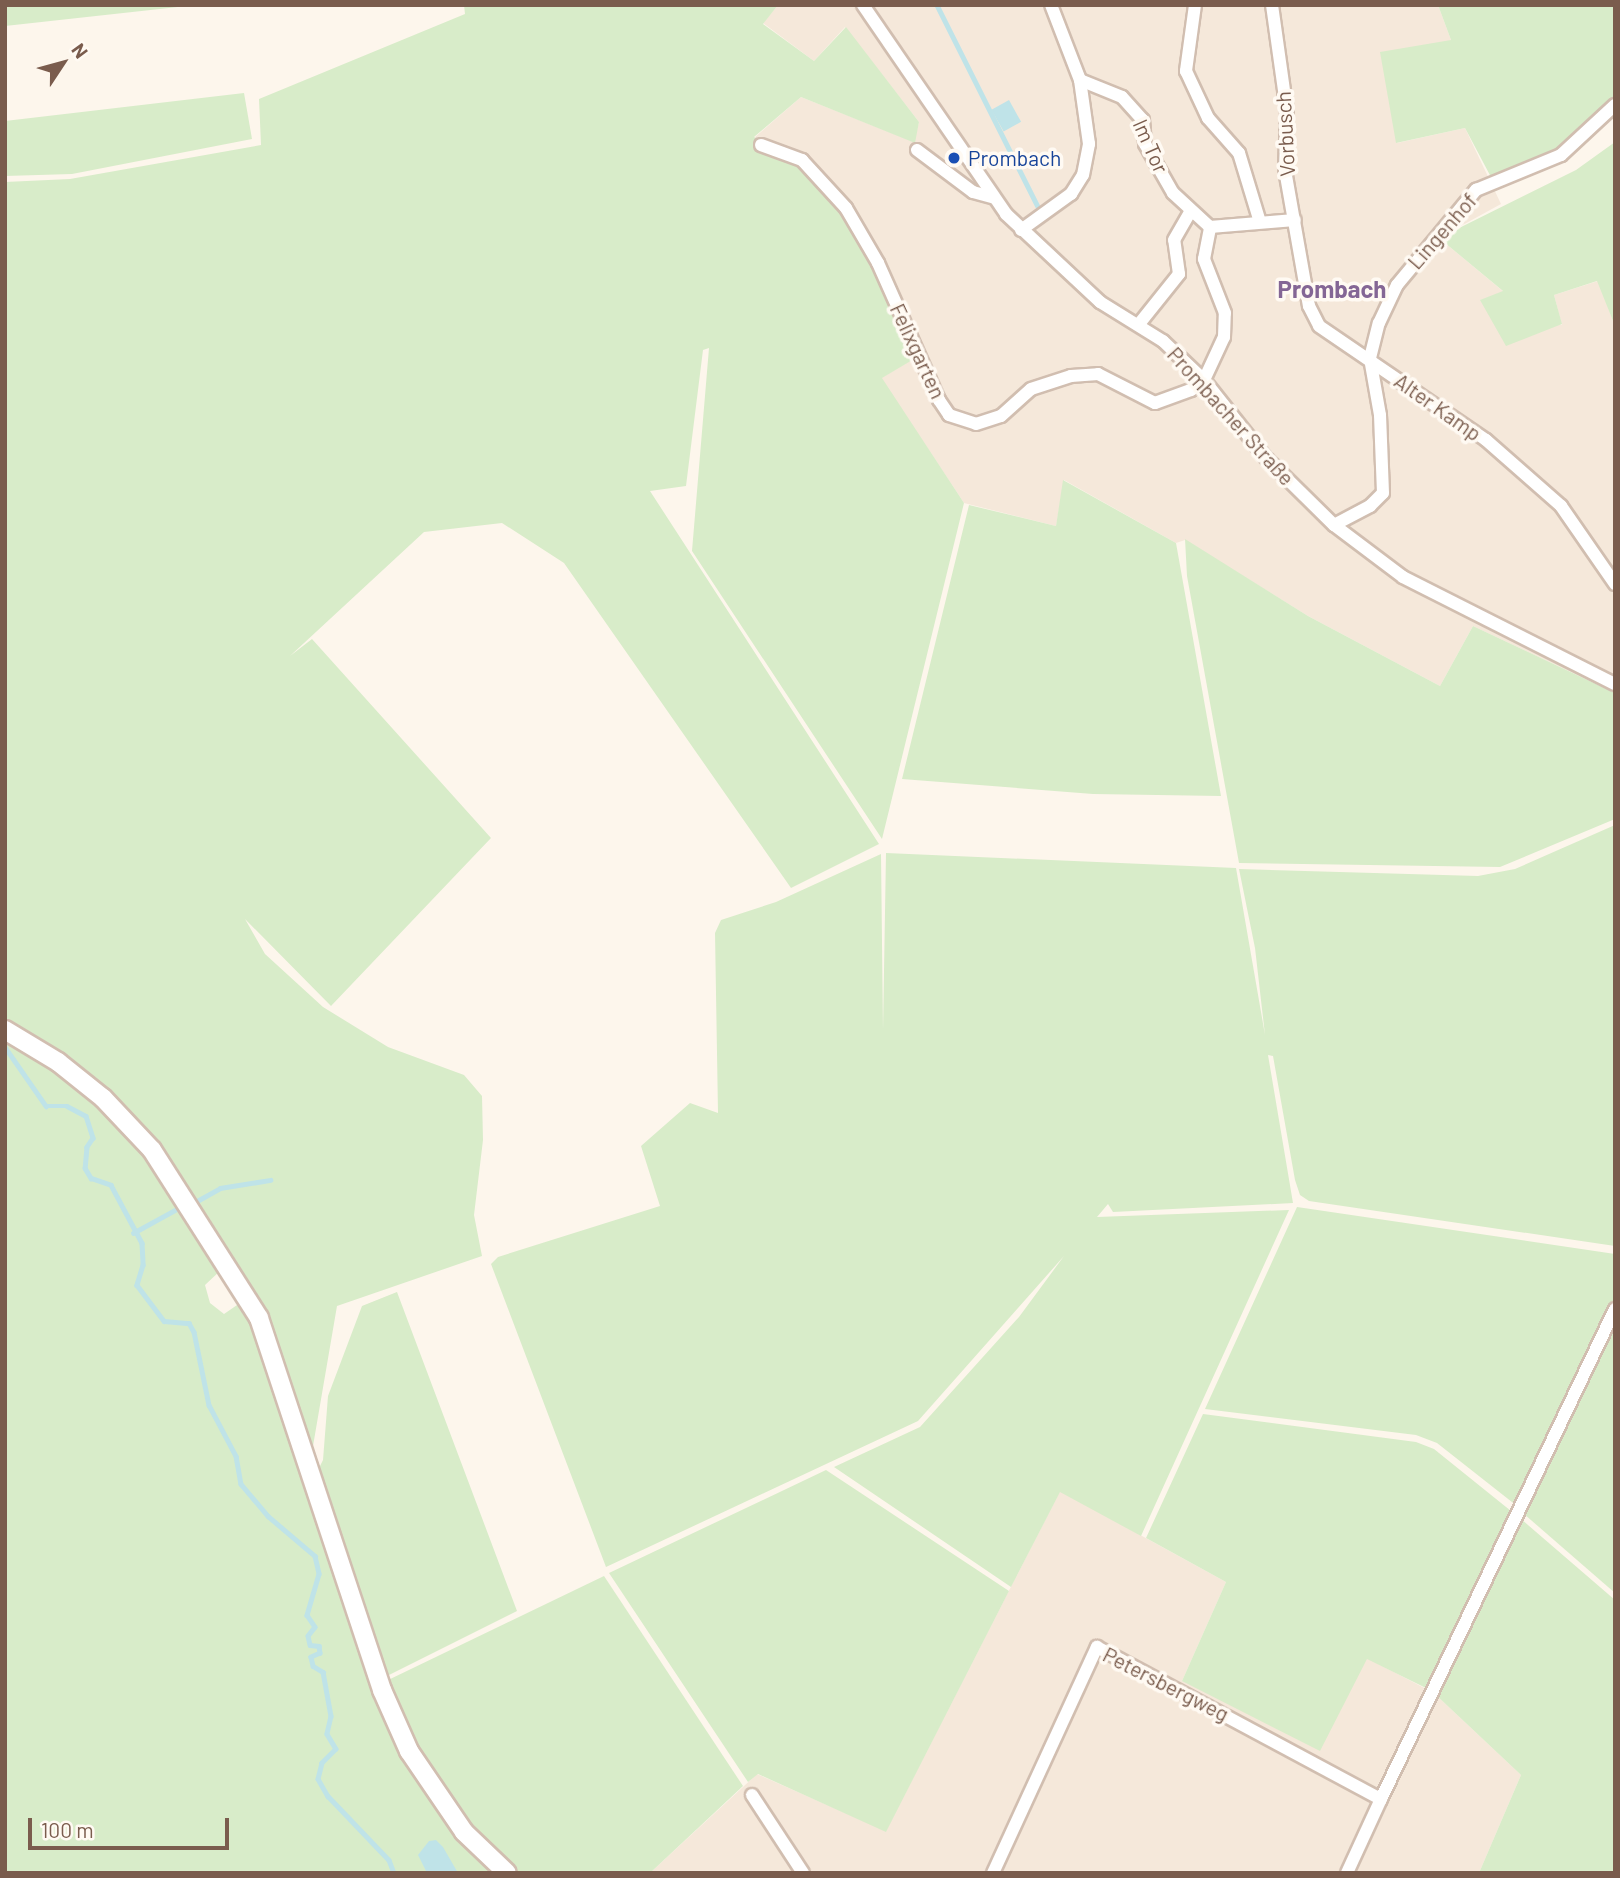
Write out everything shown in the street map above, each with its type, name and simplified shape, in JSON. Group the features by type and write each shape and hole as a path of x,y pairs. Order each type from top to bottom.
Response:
{"street":[{"name":"Prombacher Straße","path":"863,5 992,197 1021,230 1100,302 1139,324 1205,380 1265,457 1335,525 1403,577 1615,684"},
{"path":"1021,230 1071,194 1083,175 1089,144 1080,80 1051,5"},
{"path":"1195,5 1186,71 1208,118 1239,153 1260,222"},
{"name":"Vorbusch","path":"1272,5 1287,112 1285,170 1295,220"},
{"name":"Im Tor","path":"1080,80 1122,97 1143,120 1145,144 1173,193 1210,227"},
{"name":"Lingenhof","path":"1335,525 1370,506 1383,493 1385,481 1370,358 1379,323 1397,285 1476,190 1561,155 1615,105"},
{"name":"Felixgarten","path":"761,145 802,160 846,208 878,263 916,355 949,415 976,424 1001,415 1031,389 1071,376 1098,374 1155,402 1191,390 1205,380"},
{"path":"917,150 974,192 992,197"},
{"path":"1139,324 1179,274 1174,240 1191,211"},
{"path":"1205,380 1224,337 1225,313 1203,259 1210,227 1295,220"},
{"name":"Alter Kamp","path":"1295,220 1309,306 1319,326 1370,358 1486,440 1561,506 1615,584"},
{"path":"5,1030 58,1062 103,1098 152,1150 259,1318 382,1690 409,1751 464,1832 507,1873"},
{"path":"1347,1873 1615,1309"},
{"name":"Petersbergweg","path":"993,1873 1097,1647 1381,1799"},
{"path":"752,1795 803,1873"}],"shaded area":[{"path":"778,5 1438,5 1451,40 1397,143 1465,128 1501,204 1439,238 1504,292 1481,300 1562,325 1554,295 1598,281 1615,326 1615,693 1473,626 1440,686 1308,616 1185,540 1176,543 1064,480 1056,526 964,503 881,378 913,359 858,236 802,156 754,138 801,97 914,142 919,122 845,27 814,61 763,23"},
{"path":"1060,1491 1226,1582 1182,1681 1367,1658 1434,1693 1521,1775 1479,1873 650,1873 757,1774 886,1831"}],"green space":[{"path":"5,5 196,5 5,26"},
{"path":"464,5 778,5 763,24 814,61 846,27 919,122 915,143 801,97 754,137 803,167 858,236 914,359 882,378 964,503 882,839 692,551 709,348 703,350 686,486 650,491 879,844 791,888 564,563 502,523 424,532 290,656 312,639 491,838 331,1006 245,919 265,954 323,1007 388,1047 464,1075 482,1096 483,1140 474,1215 482,1256 337,1306 313,1446 239,1270 164,1154 96,1078 5,1023 5,182 70,179 261,145 259,99 465,14"},
{"path":"1438,5 1615,5 1615,101 1558,153 1492,179 1465,128 1396,143 1380,52 1451,40"},
{"path":"244,93 252,139 72,174 5,176 5,121"},
{"path":"1615,142 1615,326 1597,281 1554,295 1562,324 1506,346 1480,300 1503,291 1439,238 1576,170"},
{"path":"1063,480 1176,543 1221,796 1093,794 902,779 969,505 1056,526"},
{"path":"1185,539 1308,616 1440,686 1473,626 1615,693 1615,819 1500,867 1239,863 1187,576"},
{"path":"1615,825 1615,1246 1309,1201 1300,1195 1295,1180 1273,1056 1268,1055 1293,1203 1113,1212 1108,1204 1097,1217 1289,1210 1141,1536 1060,1492 1011,1587 834,1467 920,1427 1019,1317 1064,1256 918,1421 606,1567 491,1264 498,1257 660,1206 641,1146 690,1103 718,1113 715,933 721,920 776,902 881,854 883,1030 886,853 1236,868 1265,1035 1255,948 1239,869 1478,876 1515,869"},
{"path":"5,1039 87,1090 150,1161 221,1270 205,1285 210,1303 224,1314 240,1303 259,1342 381,1706 496,1873 5,1873"},
{"path":"1297,1207 1615,1254 1615,1301 1517,1506 1437,1443 1416,1435 1205,1409"},
{"path":"397,1292 517,1611 383,1678 317,1472 323,1460 328,1396 362,1306"},
{"path":"1615,1319 1615,1593 1524,1514 1524,1508"},
{"path":"1203,1414 1416,1442 1434,1449 1511,1511 1512,1519 1430,1690 1367,1659 1320,1751 1182,1681 1226,1582 1146,1538"},
{"path":"826,1470 1009,1591 886,1832 758,1774 748,1782 609,1573"},
{"path":"1521,1519 1615,1600 1615,1873 1479,1873 1521,1775 1435,1694"},
{"path":"604,1576 743,1786 650,1873 513,1873 480,1841 424,1764 384,1682"}],"water":[{"path":"1009,100 1021,122 1004,132 992,110"},
{"path":"436,1840 458,1873 427,1873 418,1855 429,1841"}],"waterway":[{"path":"937,5 1037,205"},
{"path":"5,1047 46,1106 67,1106 86,1116 93,1138 87,1147 85,1168 91,1178 111,1185 142,1243 143,1265 137,1285 164,1321 189,1323 194,1332 209,1405 236,1456 241,1484 268,1516 315,1556 319,1574 307,1615 315,1627 308,1636 310,1645 319,1646 320,1653 311,1657 313,1666 323,1672 331,1716 327,1734 336,1749 322,1763 318,1779 328,1796 389,1860 394,1873"},
{"path":"197,1201 220,1188 270,1180"},
{"path":"133,1233 175,1210"}],"place":[{"name":"Prombach","path":"954,158"}],"district":[{"name":"Prombach","path":"1332,289"}]}
